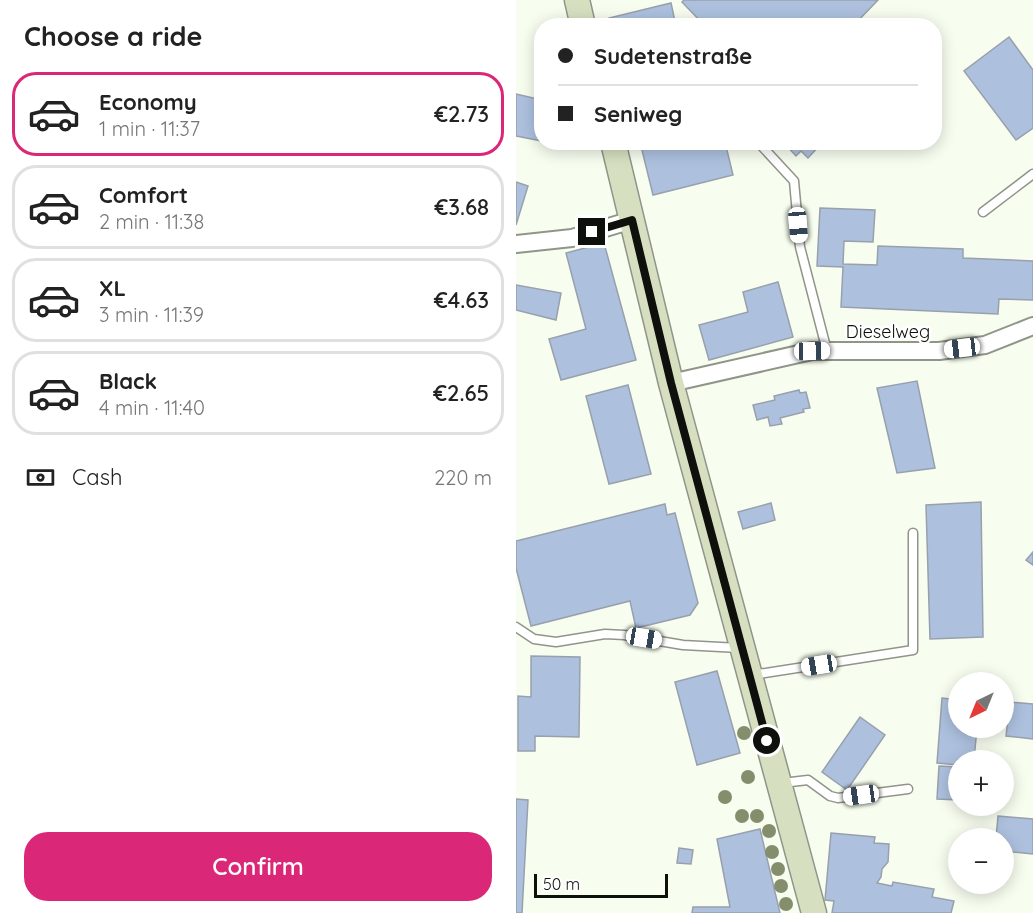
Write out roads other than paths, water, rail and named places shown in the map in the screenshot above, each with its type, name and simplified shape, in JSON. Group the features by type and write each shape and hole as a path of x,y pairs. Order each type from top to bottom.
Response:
{"street":[{"path":"577,0 582,18"},
{"path":"615,150 671,383 814,913"},
{"path":"516,244 572,238 632,220"},
{"name":"Dieselweg","path":"671,383 812,351 939,351 985,345 1033,326"}],"lane":[{"path":"765,150 794,181 800,247 826,351"},
{"path":"983,212 1033,174"},
{"path":"749,676 913,650 913,533"},
{"path":"516,627 534,639 556,642 605,634 682,645 742,648"},
{"path":"779,784 808,780 830,796 838,798 908,789"}]}
